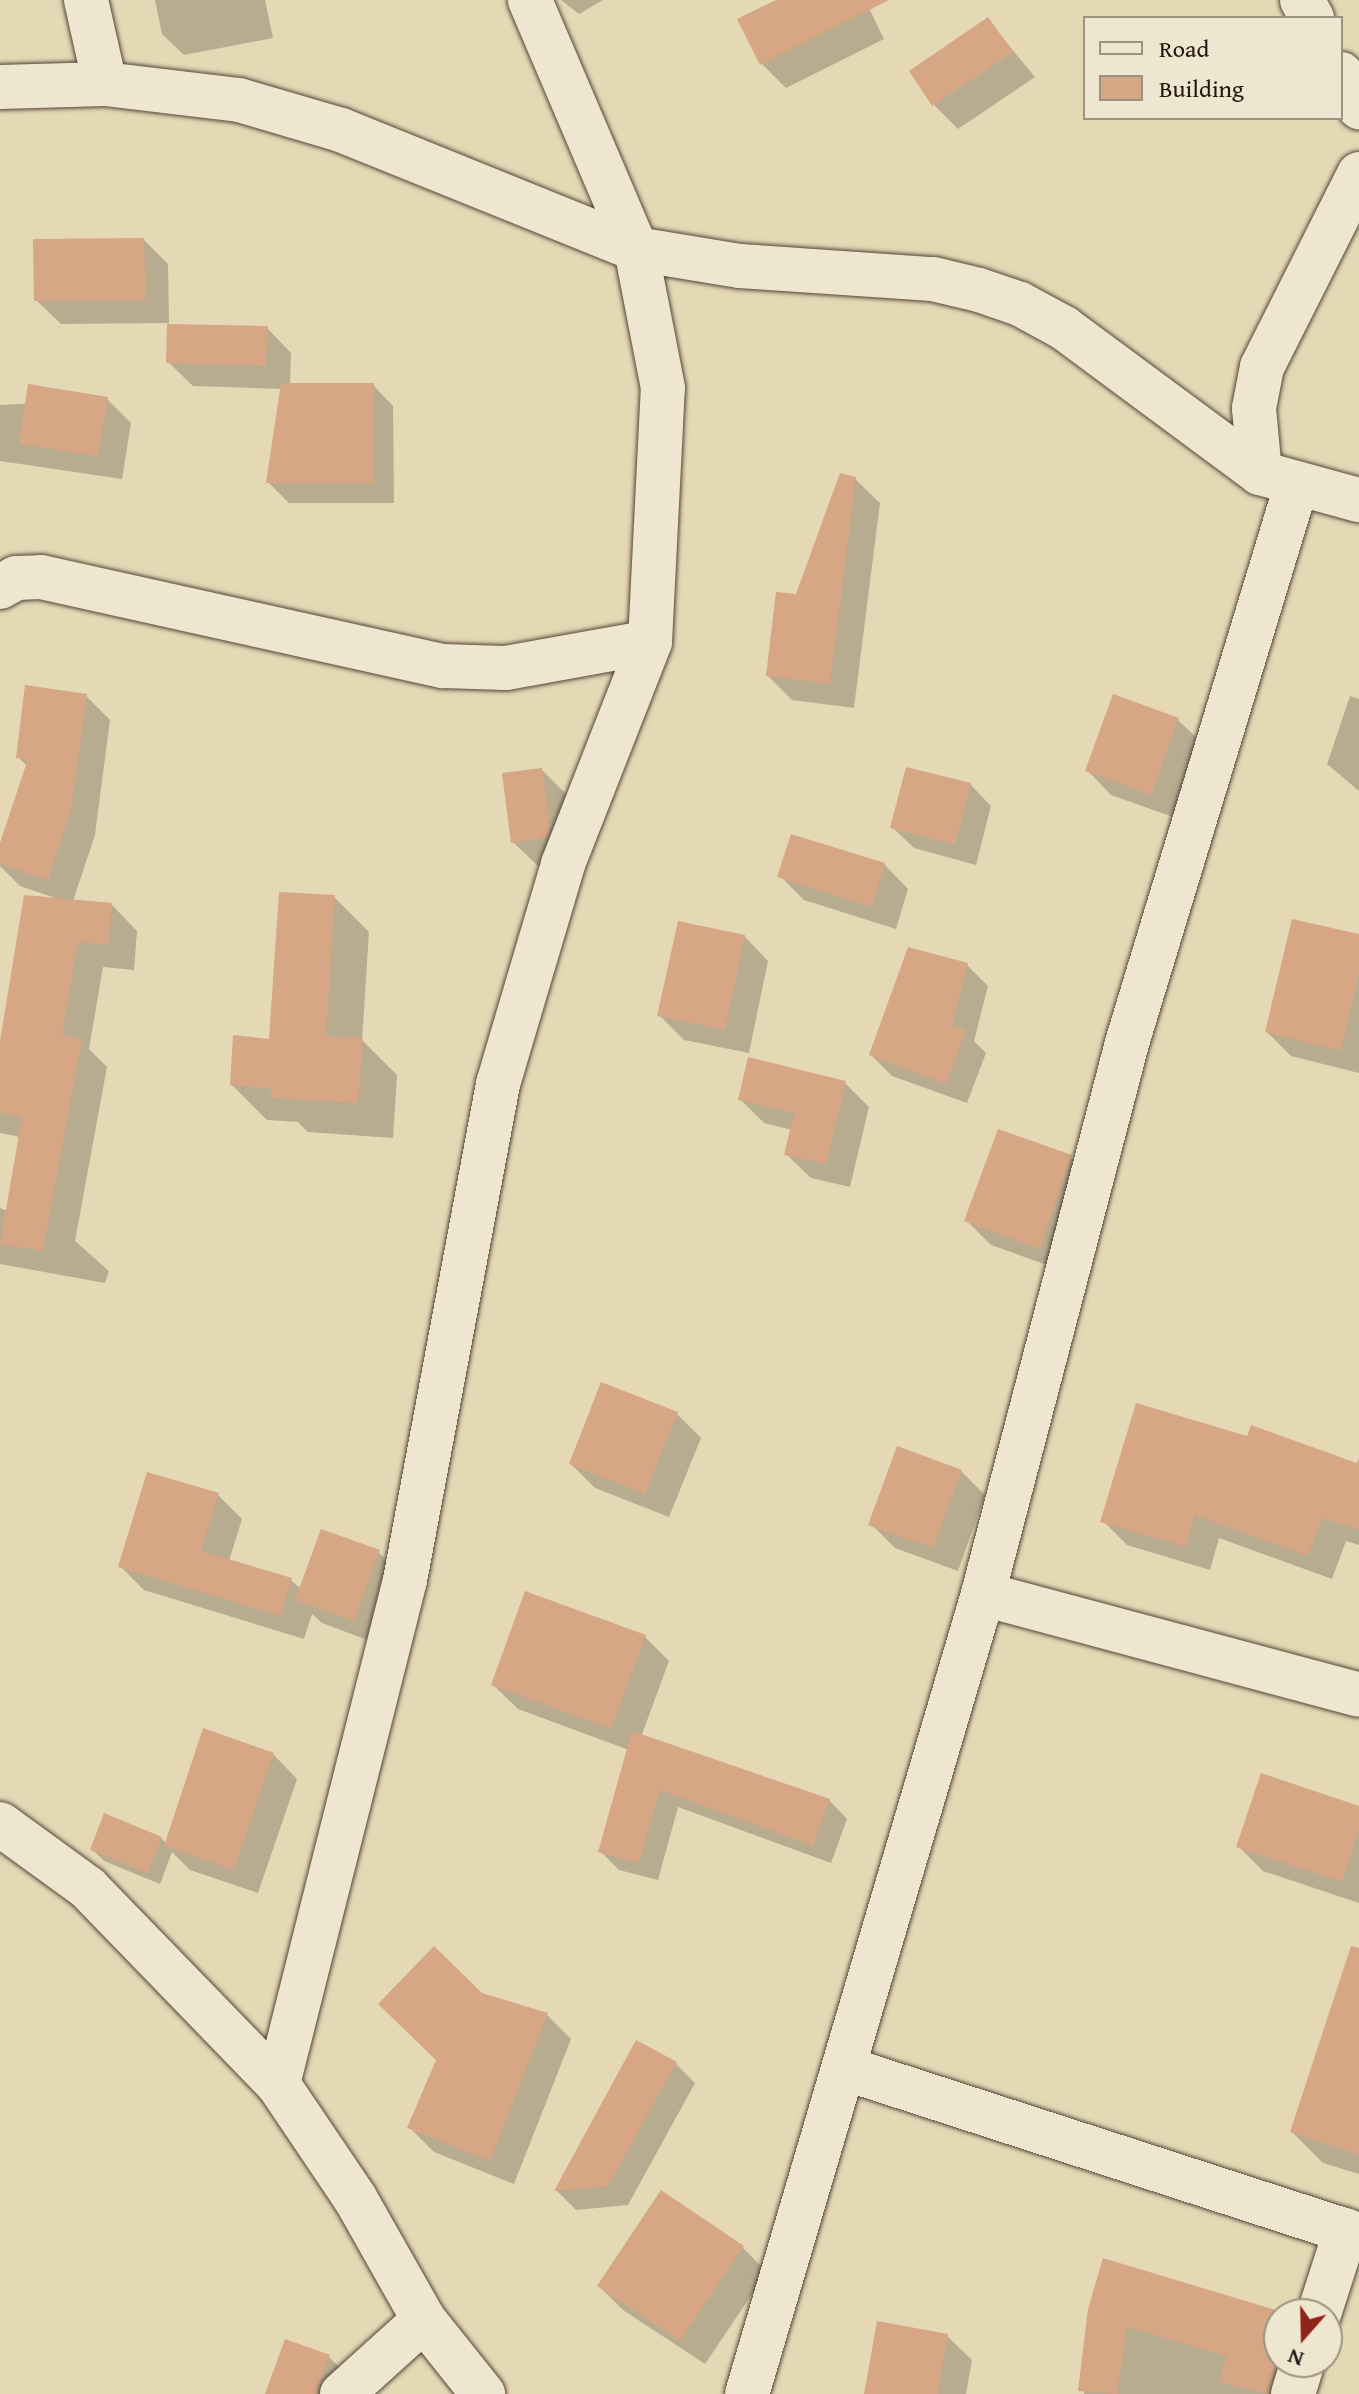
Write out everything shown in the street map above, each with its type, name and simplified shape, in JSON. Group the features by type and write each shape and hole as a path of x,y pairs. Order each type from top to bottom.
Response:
{"street":[{"path":"86,0 105,84"},
{"path":"278,2084 405,1580 498,1084 563,864 650,642 663,388 636,249 530,0"},
{"path":"1343,78 1359,107"},
{"path":"0,87 105,84 239,100 341,130 636,249 740,266 933,279 1020,304 1064,328 1278,479 1359,500"},
{"path":"747,2394 847,2069 983,1594 1278,479 1254,408 1262,367 1359,174"},
{"path":"0,587 16,578 41,577 443,666 506,668 650,642"},
{"path":"983,1594 1359,1695"},
{"path":"10,1839 88,1888 278,2084 355,2198 424,2320 483,2394"},
{"path":"847,2069 1352,2232 1325,2298"},
{"path":"342,2394 424,2320"}],"building":[{"path":"776,0 889,0 760,65 737,19"},
{"path":"988,17 1013,52 932,106 909,71"},
{"path":"144,238 146,300 34,301 33,239"},
{"path":"167,324 268,326 266,366 166,363"},
{"path":"281,383 374,383 374,483 266,483"},
{"path":"28,384 108,397 98,456 19,444"},
{"path":"840,473 856,477 830,684 766,676 776,592 796,594"},
{"path":"25,685 87,694 71,810 48,880 0,864 0,843 28,759 16,758"},
{"path":"1113,694 1179,718 1151,795 1085,771"},
{"path":"906,767 971,783 955,845 890,828"},
{"path":"542,768 550,828 546,838 511,843 502,773"},
{"path":"791,834 885,863 872,907 777,877"},
{"path":"279,892 335,895 326,1036 363,1038 358,1103 271,1098 271,1089 230,1085 233,1035 269,1039"},
{"path":"24,895 112,903 109,945 78,942 62,1035 82,1039 43,1251 0,1244 22,1117 0,1113 0,1041"},
{"path":"1292,919 1359,934 1359,974 1341,1051 1265,1032"},
{"path":"678,921 745,935 725,1030 657,1016"},
{"path":"908,947 968,963 952,1025 966,1030 946,1084 869,1055"},
{"path":"748,1057 846,1081 826,1164 784,1155 794,1113 738,1100"},
{"path":"998,1129 1072,1155 1040,1249 964,1221"},
{"path":"601,1382 678,1412 645,1494 569,1464"},
{"path":"1136,1403 1247,1436 1251,1425 1359,1464 1359,1530 1322,1518 1308,1556 1195,1515 1186,1547 1100,1522"},
{"path":"897,1446 962,1470 933,1548 868,1525"},
{"path":"147,1472 219,1493 201,1551 292,1578 280,1616 118,1567"},
{"path":"321,1529 380,1550 354,1621 295,1600"},
{"path":"525,1591 646,1635 611,1729 491,1685"},
{"path":"203,1728 274,1753 234,1870 164,1846"},
{"path":"632,1731 830,1799 813,1846 660,1790 639,1863 598,1852"},
{"path":"1261,1773 1359,1806 1359,1830 1342,1882 1236,1847"},
{"path":"104,1813 162,1837 148,1873 90,1850"},
{"path":"434,1946 482,1993 548,2013 490,2161 407,2128 436,2060 378,2004"},
{"path":"1351,1946 1359,1948 1359,2155 1290,2132"},
{"path":"636,2040 677,2062 608,2186 554,2191"},
{"path":"661,2190 744,2246 680,2341 597,2286"},
{"path":"1103,2258 1263,2306 1263,2378 1273,2378 1269,2394 1219,2382 1227,2356 1127,2327 1117,2394 1078,2391 1088,2309"},
{"path":"877,2321 948,2334 938,2394 864,2394"},
{"path":"285,2339 330,2355 316,2394 265,2394"}]}
